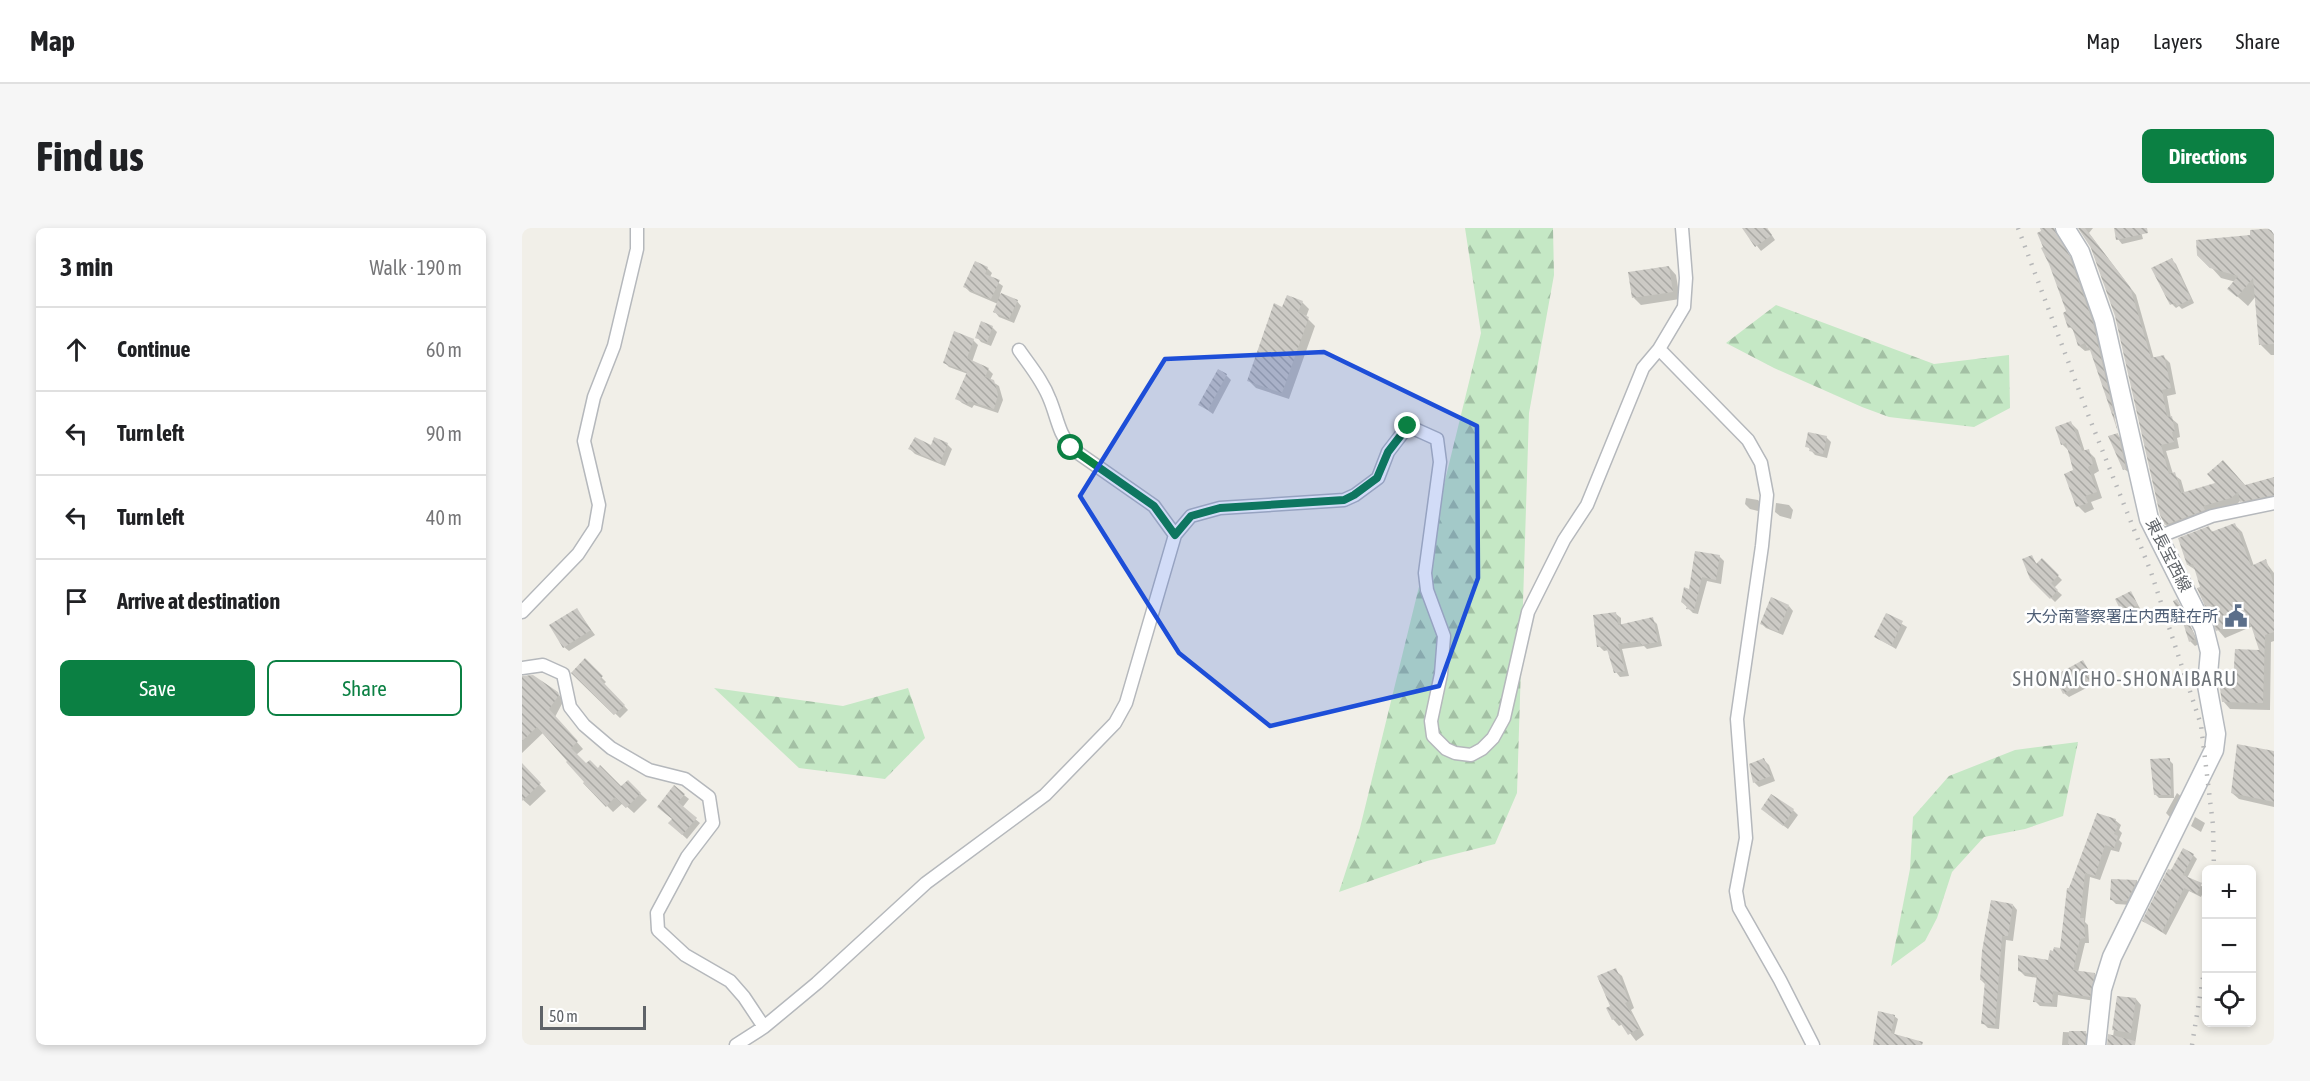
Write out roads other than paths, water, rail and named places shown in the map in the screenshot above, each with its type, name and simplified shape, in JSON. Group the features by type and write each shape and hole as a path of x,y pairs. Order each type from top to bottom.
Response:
{"main road":[{"name":"東長宝西線","path":"2065,228 2080,252 2104,320 2149,519 2204,628 2210,652 2207,684 2216,743 2112,957 2102,989 2096,1045"}],"street":[{"path":"522,612 578,554 595,528 599,506 584,441 594,398 614,346 637,249 638,228"},
{"path":"736,1045 764,1027 817,983 926,884 1045,795 1115,723 1126,703 1175,535 1191,516 1220,508 1344,500 1377,478 1388,452 1408,426 1437,438 1440,462 1425,573 1427,590 1444,636 1444,653 1431,721 1433,736 1446,749 1455,753 1471,755 1482,749 1493,738 1504,718 1528,612 1564,540 1587,505 1614,434 1643,368 1659,349 1684,307 1686,278 1682,228"},
{"path":"1659,349 1748,441 1761,463 1767,495 1762,546 1737,719 1746,838 1736,891 1739,908 1780,980 1813,1045"},
{"path":"1019,350 1040,379 1050,399 1062,438 1071,448 1154,506 1175,535"},
{"path":"2158,537 2212,516 2274,503"},
{"path":"522,668 543,665 563,674 570,707 584,724 611,748 649,770 685,779 709,797 712,823 687,857 657,913 658,930 685,956 730,981 764,1027"}],"railway":[{"path":"2018,228 2089,417 2151,572 2201,725 2213,825 2214,865"},
{"path":"2192,1045 2204,973"}],"place":[{"name":"大分南警察署庄内西駐在所","path":"2236,616"}],"district":[{"name":"SHONAICHO-SHONAIBARU","path":"2125,678"}]}
